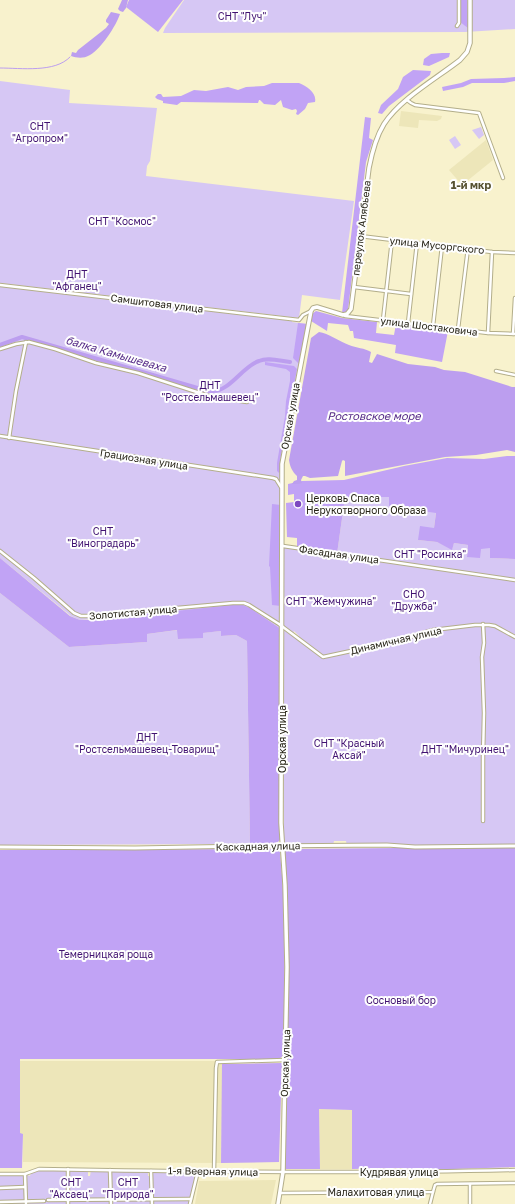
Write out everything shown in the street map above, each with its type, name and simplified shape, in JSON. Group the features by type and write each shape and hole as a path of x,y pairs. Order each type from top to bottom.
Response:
{"main road":[{"name":"переулок Алябьева","path":"343,315 347,314 351,309 369,168 377,137 388,118 407,100 460,60 467,52 470,41 470,0"},
{"path":"310,311 314,308 319,308 343,315"},
{"name":"Орская улица","path":"278,1204 283,1172 286,967 285,885 282,846 283,458 310,311"}],"street":[{"path":"457,26 459,23 459,0"},
{"path":"407,100 411,104 415,105 479,113 503,178"},
{"name":"улица Мусоргского","path":"360,236 492,252 515,253"},
{"path":"383,320 392,240"},
{"path":"408,323 417,243"},
{"path":"433,326 442,246"},
{"path":"458,329 468,248"},
{"path":"488,333 492,252"},
{"name":"Самшитовая улица","path":"0,285 299,320 303,315 310,311"},
{"path":"354,286 411,294"},
{"path":"514,334 515,298"},
{"name":"улица Шостаковича","path":"343,315 488,333 514,334"},
{"path":"9,438 16,391 26,342"},
{"path":"0,349 26,342 55,348 96,363 138,373 209,396 247,402"},
{"path":"496,372 515,375"},
{"name":"Грациозная улица","path":"0,436 273,478 276,479 282,490"},
{"name":"Фасадная улица","path":"283,546 515,580"},
{"name":"Золотистая улица","path":"0,551 74,613 81,616 239,603 249,605 282,626 323,657"},
{"path":"483,624 484,821"},
{"name":"Динамичная улица","path":"323,657 393,642 433,630 483,624 495,626 515,636"},
{"name":"Каскадная улица","path":"0,847 134,848 387,845 416,847 515,846"},
{"path":"214,1171 217,1062 285,1060"},
{"name":"1-я Веерная улица","path":"0,1174 25,1174 39,1169 283,1172"},
{"path":"68,1169 68,1204"},
{"path":"110,1170 111,1204"},
{"name":"Кудрявая улица","path":"283,1172 515,1170"},
{"path":"151,1171 152,1204"},
{"path":"190,1204 198,1172"},
{"path":"25,1174 26,1203"},
{"name":"Малахитовая улица","path":"280,1193 433,1192 435,1185 437,1184 515,1184"},
{"path":"470,1184 470,1204"},
{"path":"0,1188 25,1187"},
{"path":"430,1204 433,1192"},
{"path":"48,1200 191,1199"},
{"path":"0,1202 26,1203 44,1201"}],"shaded area":[{"path":"401,111 442,116 441,119 437,121 419,120 418,128 399,126"},
{"path":"486,140 493,160 462,185 449,170"},
{"path":"20,1061 223,1061 221,1163 23,1162 23,1134 20,1134"},
{"path":"319,1109 352,1110 352,1169 320,1169"},
{"path":"276,1180 271,1204 195,1204 199,1181"}],"green space":[{"path":"129,0 183,0 158,32 126,7"},
{"name":"СНТ \"Луч\"","path":"184,0 515,0 515,29 465,32 163,33"},
{"path":"460,0 467,0 468,28 460,22"},
{"path":"450,53 449,57 429,66 423,65 424,59 431,54"},
{"path":"413,70 431,71 430,75 389,106 382,114 378,113 381,105 398,89 403,77"},
{"path":"515,77 515,81 504,83 472,83 463,87 443,91 442,87 471,79"},
{"name":"СНТ \"Космос\"","path":"0,81 70,90 69,103 157,108 150,161 147,166 146,176 354,201 340,300 302,295 299,318 0,283"},
{"path":"272,83 302,84 313,93 315,102 308,103 305,109 298,115 296,114 296,109 292,110 283,107 281,100 275,105 264,104 259,100 258,103 181,102 177,105 163,103 163,101 155,97 158,94 161,94 163,97 181,96 194,90 206,91 228,87 238,90 246,87 264,86"},
{"path":"365,117 371,118 369,138 373,140 366,162 348,310 345,313 342,313"},
{"path":"481,127 484,135 479,139 472,130"},
{"path":"455,136 461,145 455,149 449,140"},
{"path":"0,286 285,320 307,324 281,461 281,629 252,609 80,620 71,616 0,558"},
{"path":"316,311 342,318 377,322 376,333 394,335 396,324 448,331 442,362 395,353 396,345 354,338 353,331 350,331 348,325 328,323 327,331 311,321 312,314"},
{"path":"298,323 307,324 299,364 293,358"},
{"path":"265,362 294,366 297,369 279,473 277,471 277,463 290,381 290,372 286,369 265,365"},
{"path":"515,456 515,559 490,558 490,548 481,549 480,558 467,557 468,545 454,543 452,550 437,542 418,540 420,526 434,528 436,513 389,506 389,497 345,497 337,554 297,548 297,538 287,537 286,503 294,502 294,494 288,495 288,484 302,481 344,480 447,458 484,459"},
{"path":"345,497 389,497 389,506 436,512 434,528 418,540 437,542 452,549 454,543 468,545 467,557 481,548 490,548 490,558 515,559 515,846 347,846 346,841 334,841 333,845 285,845 284,843 282,629 297,639 299,636 294,631 293,634 284,626 283,546 337,554"},
{"path":"272,504 281,505 281,606 272,605 269,566"},
{"path":"0,558 70,616 80,620 241,604 252,609 281,629 281,839 278,842 271,845 250,844 247,641 236,635 221,636 221,631 203,633 203,638 178,639 177,630 147,634 147,642 69,647 0,593"},
{"name":"ДНТ \"Ростсельмашевец-Товарищ\"","path":"0,593 69,647 147,642 147,634 178,630 178,639 203,637 202,633 221,631 221,636 236,635 247,641 250,844 0,845"},
{"name":"Сосновый бор","path":"515,847 515,1167 421,1170 404,1168 352,1169 352,1110 319,1109 320,1169 285,1169 288,940 288,900 284,852 286,849"},
{"name":"Темерницкая роща","path":"276,849 280,852 284,903 284,1055 279,1059 20,1059 20,1133 23,1134 22,1168 0,1168 0,850"},
{"path":"282,1063 279,1162 221,1163 222,1064"},
{"path":"37,1170 88,1171 88,1176 90,1176 91,1170 148,1171 148,1176 151,1176 151,1171 197,1172 191,1204 0,1204 0,1174 25,1174 30,1176 31,1172"}],"water":[{"path":"122,0 128,0 126,8 123,12 118,9"},
{"path":"111,12 120,14 112,31 99,48 90,55 82,58 71,56 72,52 76,53 106,28 109,24 106,20"},
{"name":"Ростовское море","path":"319,332 349,345 371,352 369,362 372,363 377,354 408,364 465,372 515,387 515,452 507,450 476,455 445,457 345,476 345,461 343,460 338,476 310,478 303,476 301,480 302,483 292,484 297,480 297,476 290,465 289,460 311,338"}],"waterway":[{"path":"0,68 47,68 64,62 70,57"},
{"name":"балка Камышеваха","path":"0,345 22,337 210,391 219,390 225,387 247,368 259,361 270,359 290,362"}],"place":[{"name":"Церковь Спаса Нерукотворного Образа","path":"298,504"}],"district":[{"name":"1-й мкр","path":"471,185"}],"park label":[{"name":"СНТ \"Агропром\"","path":"40,132"},
{"name":"ДНТ \"Афганец\"","path":"77,280"},
{"name":"ДНТ \"Ростсельмашевец\"","path":"210,390"},
{"name":"СНТ \"Виноградарь\"","path":"103,536"},
{"name":"СНТ \"Росинка\"","path":"430,554"},
{"name":"СНО \"Дружба\"","path":"414,600"},
{"name":"СНТ \"Жемчужина\"","path":"331,601"},
{"name":"СНТ \"Красный Аксай\"","path":"349,748"},
{"name":"ДНТ \"Мичуринец\"","path":"465,749"},
{"name":"СНТ \"Аксаец\"","path":"71,1188"},
{"name":"СНТ \"Природа\"","path":"128,1188"}]}
